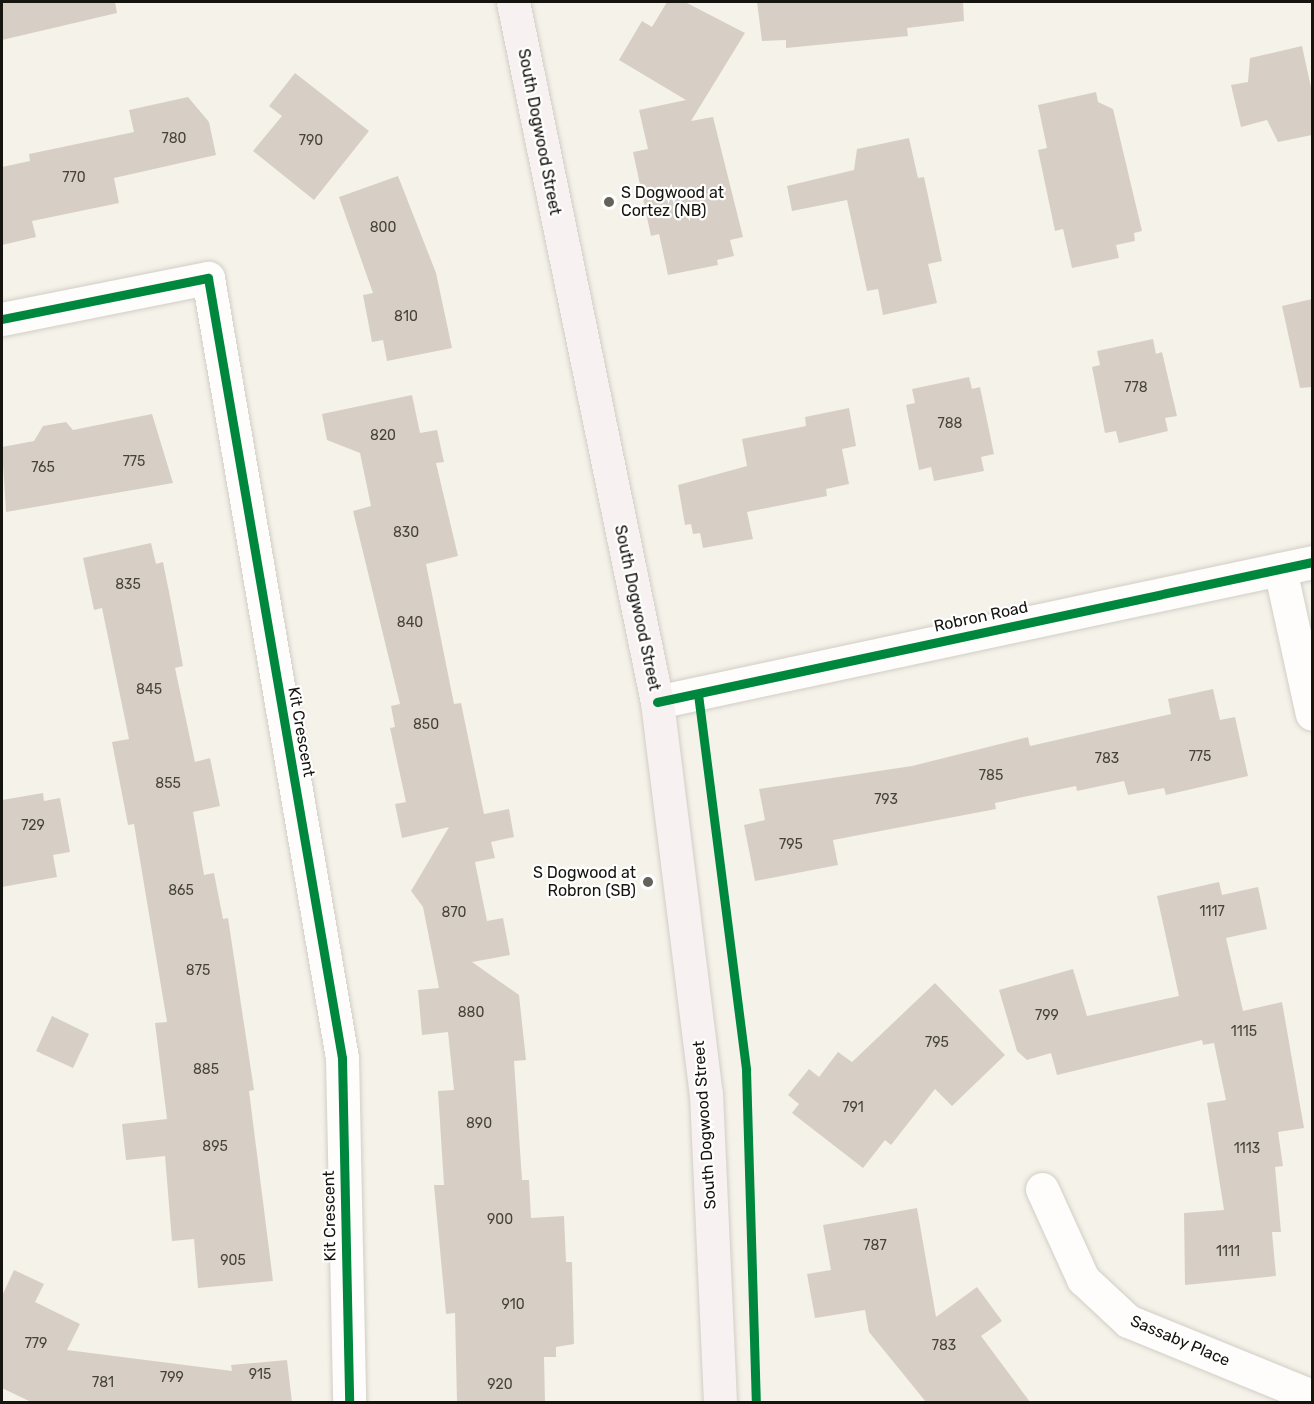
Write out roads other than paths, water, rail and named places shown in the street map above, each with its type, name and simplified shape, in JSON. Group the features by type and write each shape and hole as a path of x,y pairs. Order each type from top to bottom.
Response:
{"main road":[{"name":"South Dogwood Street","path":"513,2 657,702 705,1094 720,1402"}],"street":[{"name":"Kit Crescent","path":"2,319 208,278 342,1058 349,1402"},
{"name":"Robron Road","path":"657,702 1312,562"},
{"path":"1280,569 1312,714"},
{"name":"Sassaby Place","path":"1042,1189 1083,1280 1128,1321 1312,1396"}],"place":[{"name":"S Dogwood at Cortez (NB)","path":"609,202"},
{"name":"S Dogwood at Robron (SB)","path":"648,882"}]}
